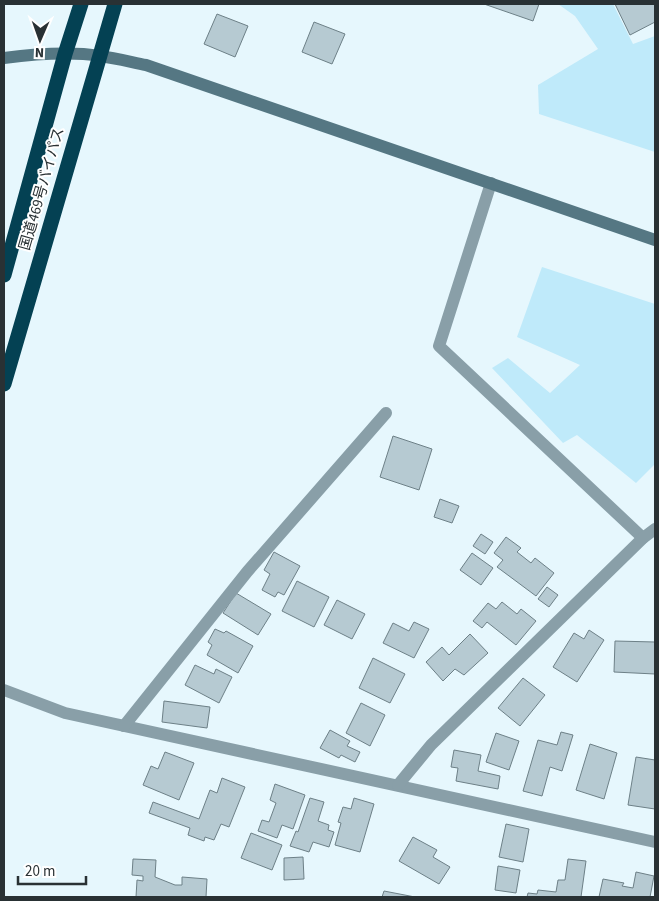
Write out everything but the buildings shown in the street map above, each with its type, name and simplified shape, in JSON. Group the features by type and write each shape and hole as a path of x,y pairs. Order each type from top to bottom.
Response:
{"highway":[{"name":"国道469号バイパス","path":"4,275 65,54 81,4"},
{"name":"国道469号バイパス","path":"4,384 115,4"}],"street":[{"path":"4,58 65,54 99,56 146,65 655,240"},
{"path":"492,183 438,346 643,538"},
{"path":"124,726 247,572 386,412"},
{"path":"398,786 431,745 643,538 655,529"},
{"path":"4,690 66,713 655,842"}],"shaded area":[{"path":"558,4 613,4 633,44 655,36 655,152 539,114 538,85 598,49 575,16"},
{"path":"542,267 655,304 655,464 636,483 577,435 563,443 492,368 508,358 550,393 580,365 517,337"}]}
